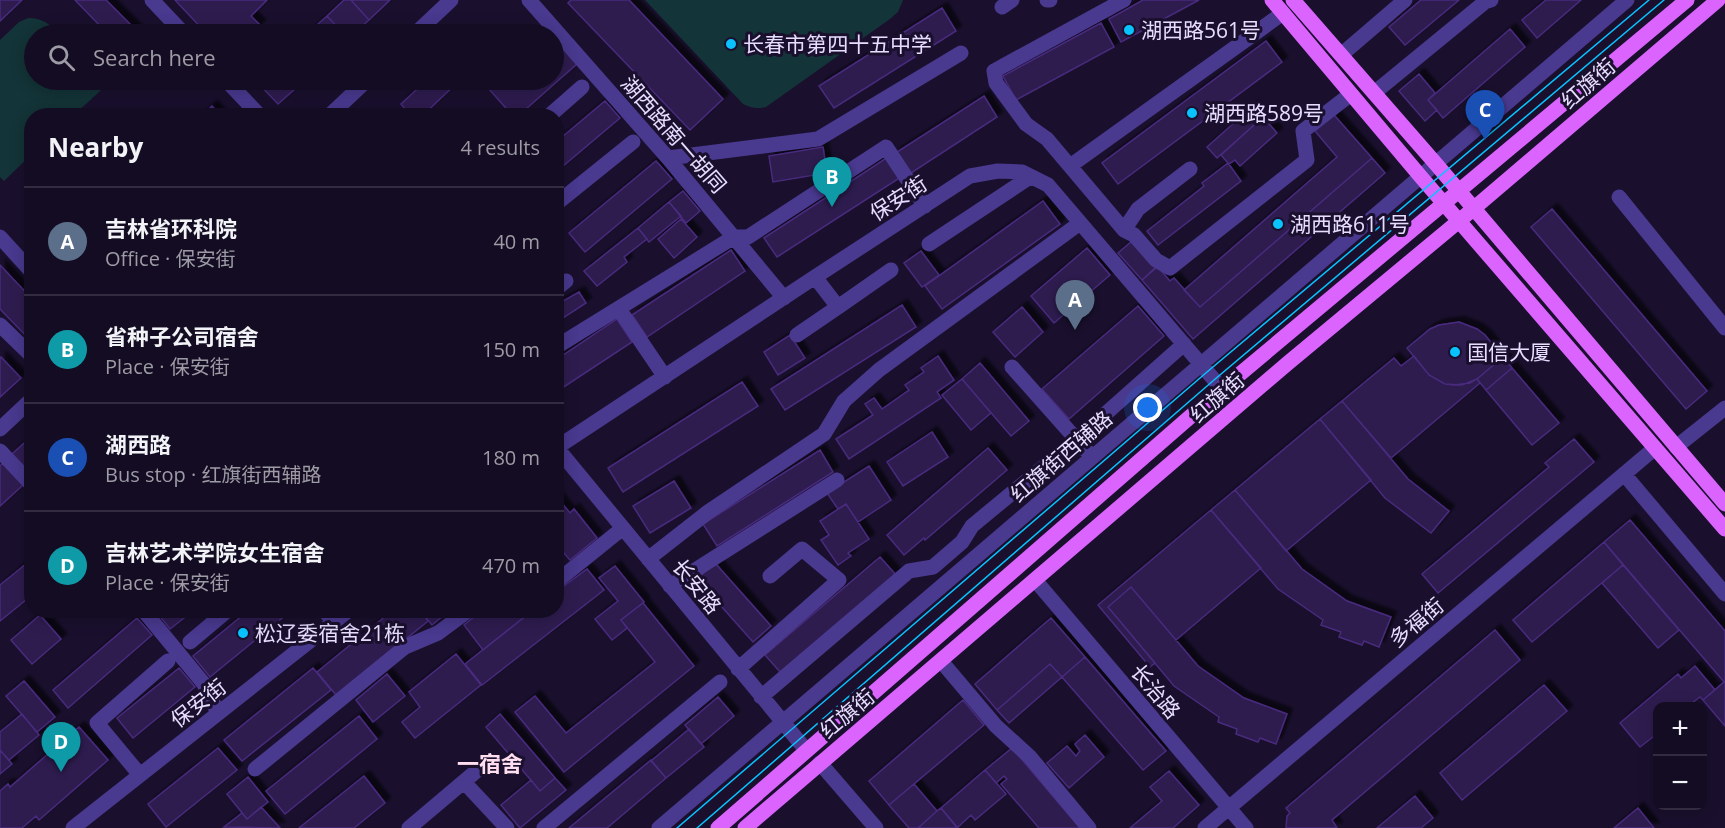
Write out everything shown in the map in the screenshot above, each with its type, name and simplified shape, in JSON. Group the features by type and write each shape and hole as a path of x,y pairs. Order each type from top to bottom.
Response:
{"main road":[{"path":"1272,0 1443,204 1725,529"},
{"path":"1293,0 1474,208 1725,504"},
{"name":"红旗街","path":"718,828 1222,389 1687,0"},
{"name":"红旗街","path":"745,828 1288,363 1459,221 1718,0"}],"street":[{"path":"152,0 175,24"},
{"path":"425,24 451,0"},
{"name":"湖西路南一胡同","path":"529,0 550,24"},
{"path":"1124,0 994,71 996,83 1026,124 1047,139 1124,230 1134,235 1156,260 1170,267 1307,160 1303,131 1351,94"},
{"path":"1341,56 1405,0"},
{"path":"1374,93 1485,2 1491,0"},
{"name":"红旗街西辅路","path":"659,828 1627,0"},
{"path":"1070,166 1283,13"},
{"name":"湖西路南一胡同","path":"564,40 668,158 784,298"},
{"path":"668,158 818,139 961,53"},
{"path":"558,108 582,87"},
{"path":"235,90 252,108"},
{"path":"337,108 356,90"},
{"path":"564,198 633,142"},
{"path":"564,343 734,237 748,237 886,147 925,206"},
{"path":"1124,230 1138,209 1190,169"},
{"name":"保安街","path":"564,443 970,176 998,171 1022,172 1048,185 1222,389"},
{"path":"929,244 1030,177"},
{"path":"1619,197 1725,328"},
{"path":"648,559 708,512 824,434 844,401 879,370 1080,223"},
{"path":"0,237 24,263"},
{"path":"797,335 891,270"},
{"path":"815,277 838,307"},
{"path":"619,309 664,377"},
{"path":"0,325 24,348"},
{"path":"761,697 909,571 933,567 962,542 972,526 1076,440 1184,345"},
{"path":"1012,367 1092,458"},
{"path":"0,429 24,406"},
{"path":"1676,447 1725,408"},
{"name":"多福街","path":"1205,828 1655,447"},
{"path":"0,451 24,476"},
{"name":"长安路","path":"564,456 806,750"},
{"path":"1624,474 1725,594"},
{"path":"670,586 837,480"},
{"path":"564,576 623,528"},
{"path":"738,669 839,580 802,549 770,576"},
{"name":"长治路","path":"1035,580 1246,828"},
{"path":"150,618 204,684 218,713"},
{"path":"190,642 218,618"},
{"name":"保安街","path":"73,828 218,713 327,618"},
{"path":"255,769 405,647 438,633 458,618"},
{"path":"140,775 97,723 168,661"},
{"path":"941,661 996,726 1030,757 1089,828"},
{"path":"544,828 720,682"},
{"path":"820,763 876,828"},
{"path":"409,828 480,768"},
{"path":"464,782 507,828"}],"green space":[{"path":"645,0 903,0 898,12 890,19 766,107 757,108 743,104"},
{"path":"28,18 38,19 48,24 24,24 24,90 101,90 82,108 24,108 24,162 4,181 0,177 0,40 19,22"}],"building":[{"path":"0,0 22,0 0,21"},
{"path":"75,0 106,0 130,24 98,24"},
{"path":"175,0 267,0 251,16 259,24 198,24"},
{"path":"344,0 351,0 369,20 364,24 335,24 327,16"},
{"path":"351,0 390,0 369,20"},
{"path":"571,0 629,0 723,99 690,130 568,3"},
{"name":"湖西路561号","path":"1143,0 1199,0 1121,42 1109,19"},
{"path":"1421,0 1459,0 1405,45 1389,27"},
{"path":"1546,0 1581,0 1537,38 1522,20"},
{"path":"942,8 956,31 834,108 819,86"},
{"path":"327,16 335,24 318,24"},
{"path":"1101,23 1114,47 1016,100 1003,76"},
{"path":"1510,29 1525,47 1443,118 1428,100"},
{"name":"湖西路589号","path":"1266,41 1282,62 1118,184 1102,163"},
{"path":"564,47 578,63 564,75"},
{"path":"1419,74 1435,93 1428,100 1437,110 1425,121 1399,91"},
{"path":"265,90 294,90 278,104"},
{"path":"416,90 449,90 430,108 404,108 401,104"},
{"path":"490,90 547,90 527,108 506,108"},
{"path":"984,96 997,117 908,175 894,154"},
{"path":"605,101 620,118 564,165 564,135"},
{"path":"1253,106 1263,117 1217,158 1207,147"},
{"name":"湖西路611号","path":"1334,115 1372,158 1200,307 1184,290 1337,157 1315,131"},
{"path":"1263,117 1277,133 1240,166 1235,160 1229,164 1221,155"},
{"path":"823,147 827,173 773,182 769,156"},
{"path":"888,157 901,177 777,257 764,238"},
{"path":"1372,158 1385,173 1193,339 1142,280 1157,266 1170,281 1174,278 1200,307"},
{"path":"656,161 672,179 585,252 569,233"},
{"path":"1228,163 1241,181 1158,245 1147,231 1204,186 1202,183"},
{"path":"683,191 700,211 686,223 669,202"},
{"path":"1043,201 1060,224 942,309 925,286"},
{"path":"669,202 681,216 649,242 638,228"},
{"path":"1552,209 1707,391 1686,409 1531,227"},
{"path":"681,219 697,237 674,258 658,239"},
{"path":"638,228 647,239 624,257 627,262 597,286 584,271"},
{"path":"1132,241 1156,268 1142,280 1118,253"},
{"path":"1087,248 1110,275 1054,323 1031,296"},
{"path":"731,250 745,271 647,337 632,315"},
{"path":"921,251 939,275 922,287 904,263"},
{"path":"0,265 24,290 24,334 0,309"},
{"path":"579,292 586,303 564,317 564,300"},
{"path":"902,305 916,327 785,410 771,389"},
{"path":"1138,306 1164,336 1069,419 1042,389"},
{"path":"1022,307 1043,332 1015,357 993,332"},
{"path":"617,319 632,342 564,387 564,355"},
{"name":"国信大厦","path":"1459,322 1485,335 1503,357 1470,383 1445,384 1429,375 1407,348 1430,329"},
{"path":"790,335 805,358 778,375 764,352"},
{"path":"938,356 954,380 937,392 941,398 849,459 836,439 873,415 865,404 874,398 882,409 909,390 905,385 924,372 921,368"},
{"path":"1414,356 1429,375 1445,384 1462,385 1477,379 1480,383 1391,458 1342,401 1394,358 1401,366"},
{"path":"1,357 21,378 0,397 0,359"},
{"path":"1503,357 1512,368 1486,390 1477,379"},
{"path":"980,363 1029,421 1011,436 962,379"},
{"path":"1512,368 1559,423 1532,445 1486,390"},
{"path":"962,379 991,413 971,430 942,395"},
{"path":"742,382 758,406 623,492 608,468"},
{"path":"1342,401 1408,479 1449,511 1431,533 1385,498 1320,419"},
{"path":"1320,419 1371,480 1286,551 1235,490"},
{"path":"932,432 948,457 903,486 887,462"},
{"path":"1574,439 1594,462 1438,593 1422,574 1549,467 1545,463"},
{"path":"24,443 24,467 12,454"},
{"path":"988,448 1007,470 904,555 887,535"},
{"path":"820,450 833,472 717,546 703,524"},
{"path":"3,463 23,485 0,506 0,466"},
{"path":"869,466 891,500 858,522 846,504 838,509 827,493"},
{"path":"674,481 691,508 650,533 633,506"},
{"path":"1235,490 1302,569 1347,601 1391,617 1379,647 1364,641 1362,645 1339,637 1341,632 1321,625 1323,620 1278,589 1211,510"},
{"path":"846,504 869,539 848,553 851,556 838,565 821,540 829,535 820,521"},
{"path":"564,506 570,513 574,509 597,538 570,560 564,553"},
{"path":"1211,510 1261,568 1176,640 1131,587 1108,607 1155,663 1150,667 1098,605"},
{"path":"1630,520 1725,631 1725,683 1604,542"},
{"path":"1604,542 1623,565 1532,642 1513,620"},
{"path":"880,557 896,575 781,673 765,655"},
{"path":"715,563 771,626 753,642 697,579"},
{"path":"1623,565 1679,630 1658,648 1602,583"},
{"path":"24,566 24,602 0,621 0,585"},
{"path":"615,566 644,602 621,620 627,628 612,640 595,619 618,601 599,578"},
{"path":"587,569 604,590 482,685 465,664 523,618 564,618 564,586"},
{"path":"1131,587 1198,666 1244,698 1287,714 1276,744 1260,738 1258,742 1236,734 1237,729 1218,722 1219,717 1174,686 1108,607"},
{"path":"643,603 694,666 564,772 515,712 535,696 566,733 655,662 621,620"},
{"path":"37,618 43,618 61,639 32,664 11,640"},
{"path":"137,618 152,635 68,708 53,690"},
{"path":"161,618 184,618 170,629"},
{"name":"松辽委宿舍21栋","path":"239,618 282,618 210,677 193,656"},
{"path":"383,618 426,618 428,621 336,695 317,672"},
{"path":"426,618 440,618 432,625"},
{"path":"473,618 523,618 483,650 464,625"},
{"path":"1051,618 1085,657 1062,677 1050,664 997,710 975,684"},
{"path":"1495,630 1520,660 1332,820 1337,828 1286,828 1287,816 1290,813 1286,808"},
{"path":"456,654 481,685 415,738 402,722 420,707 409,692"},
{"path":"1085,657 1166,751 1143,770 1062,677"},
{"path":"1050,664 1062,677 1009,723 997,710"},
{"path":"1695,666 1715,690 1703,700 1700,697 1693,702 1653,702 1653,737 1640,747 1620,723 1678,674 1681,678"},
{"path":"179,668 195,687 133,738 117,718"},
{"path":"313,668 331,690 242,761 224,740"},
{"path":"387,674 405,696 373,722 356,700"},
{"path":"24,681 55,717 37,732 6,696"},
{"path":"1725,683 1725,726 1707,702 1703,700"},
{"path":"1544,685 1567,711 1462,800 1440,773"},
{"path":"718,697 734,716 701,744 685,725"},
{"path":"963,700 984,725 889,805 869,781"},
{"path":"22,714 39,735 9,760 0,750 0,732"},
{"path":"500,714 555,778 540,791 486,727"},
{"path":"359,716 377,739 285,814 266,791"},
{"path":"79,727 108,760 39,820 36,816 22,828 0,828 0,791 8,784 10,787"},
{"path":"689,729 704,747 666,778 651,761"},
{"path":"1085,735 1104,757 1069,788 1047,763 1067,746 1076,756 1080,751 1075,744"},
{"path":"218,748 237,770 166,827 148,804"},
{"path":"1012,748 1080,828 1039,828 1001,784 1007,779 1004,776 996,783 985,770"},
{"path":"0,750 12,764 0,774"},
{"path":"651,760 666,778 607,828 569,828"},
{"path":"985,770 1006,794 975,820 971,815 957,828 941,808"},
{"path":"1169,771 1199,805 1173,828 1130,828 1162,801 1150,787"},
{"path":"364,776 385,803 354,828 299,828"},
{"path":"248,777 268,802 247,819 227,794"},
{"path":"555,778 566,790 520,828 501,805 531,780 540,791"},
{"path":"914,784 937,811 918,828 909,828 889,805"},
{"path":"1415,796 1433,818 1421,828 1377,828"},
{"path":"261,807 280,828 224,827 242,813 247,819"},
{"path":"941,808 958,828 918,828 937,811"},
{"path":"1638,808 1654,828 1614,828"}],"tram line":[{"path":"677,828 1207,372 1649,0"},
{"path":"697,828 1214,380 1664,0"}],"place":[{"name":"湖西路561号","path":"1129,30"},
{"name":"长春市第四十五中学","path":"731,44"},
{"name":"湖西路589号","path":"1192,113"},
{"name":"湖西路","path":"1485,140"},
{"name":"省种子公司宿舍","path":"832,207"},
{"name":"湖西路611号","path":"1278,224"},
{"name":"吉林省环科院","path":"1075,330"},
{"name":"国信大厦","path":"1455,352"},
{"name":"松辽委宿舍21栋","path":"243,633"},
{"name":"吉林艺术学院女生宿舍","path":"61,772"}],"district":[{"name":"一宿舍","path":"490,763"}]}
